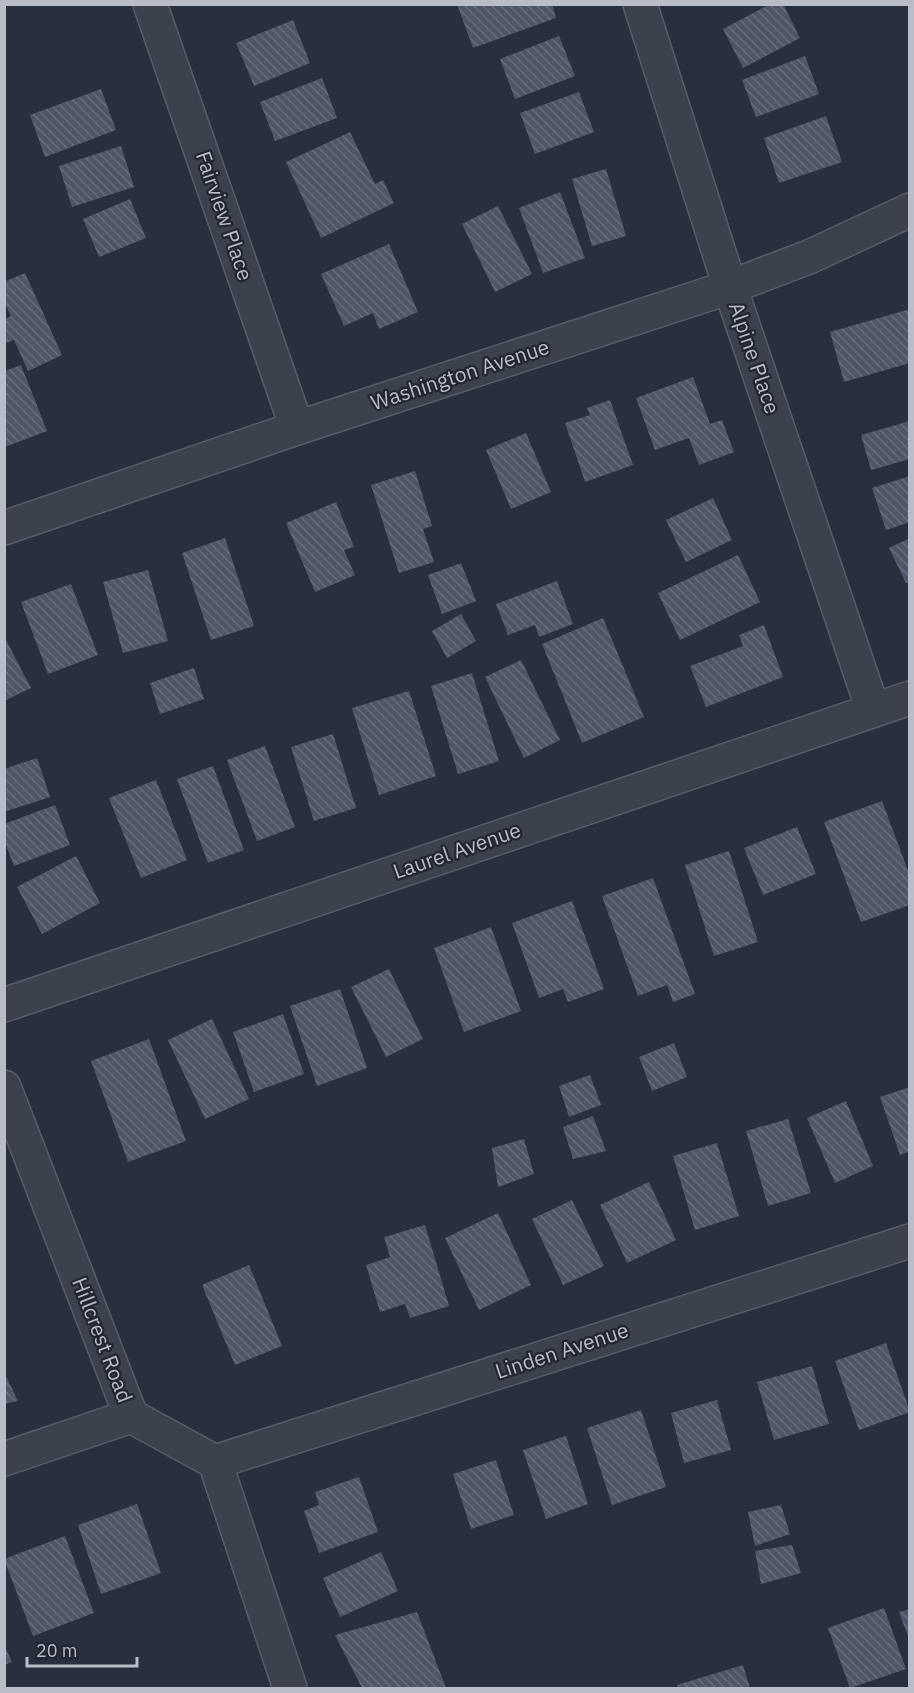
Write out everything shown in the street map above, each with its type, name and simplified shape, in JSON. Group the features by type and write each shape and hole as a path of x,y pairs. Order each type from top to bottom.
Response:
{"street":[{"name":"Fairview Place","path":"150,4 297,428"},
{"name":"Alpine Place","path":"640,4 730,287 873,710"},
{"name":"Washington Avenue","path":"4,528 297,428 730,287 809,257 909,210"},
{"name":"Laurel Avenue","path":"4,1005 909,698"},
{"name":"Hillcrest Road","path":"4,1087 131,1416 215,1462"},
{"name":"Linden Avenue","path":"215,1462 909,1241"},
{"path":"4,1459 131,1416"},
{"path":"215,1462 290,1689"}],"building":[{"path":"457,4 552,4 556,18 473,48"},
{"path":"770,4 783,4 800,38 743,68 723,29"},
{"path":"293,20 310,63 254,86 236,43"},
{"path":"559,36 575,76 515,99 500,59"},
{"path":"805,56 819,94 756,117 742,80"},
{"path":"322,78 337,118 275,141 260,102"},
{"path":"101,89 116,130 45,157 30,115"},
{"path":"579,92 594,132 535,154 520,113"},
{"path":"826,116 842,162 779,183 764,138"},
{"path":"350,132 375,184 383,180 394,203 321,238 286,162"},
{"path":"121,146 134,187 72,207 59,166"},
{"path":"606,169 626,236 592,246 572,179"},
{"path":"560,192 585,258 543,273 519,208"},
{"path":"130,199 146,238 99,257 83,219"},
{"path":"498,206 532,274 495,292 462,224"},
{"path":"389,244 418,312 379,329 373,313 344,326 321,274"},
{"path":"25,273 62,355 28,371 14,340 4,344 4,319 11,316 4,302 4,282"},
{"path":"910,309 910,363 844,382 830,332"},
{"path":"21,365 47,431 5,447 5,371"},
{"path":"693,377 710,424 722,420 734,452 699,465 689,438 655,450 636,398"},
{"path":"610,400 633,465 585,482 565,423 590,415 587,408"},
{"path":"910,421 910,459 871,470 861,435"},
{"path":"526,433 551,492 511,509 486,450"},
{"path":"415,471 432,526 423,529 434,562 399,573 371,485"},
{"path":"910,476 910,522 886,530 872,488"},
{"path":"713,498 732,540 686,562 666,520"},
{"path":"336,502 354,547 344,550 355,575 315,592 286,523"},
{"path":"225,538 254,626 211,640 182,553"},
{"path":"910,538 910,582 906,583 889,548"},
{"path":"738,555 760,602 680,640 658,593"},
{"path":"461,563 476,601 442,614 428,575"},
{"path":"148,570 168,641 123,653 103,582"},
{"path":"557,581 573,624 539,637 535,625 508,635 496,604"},
{"path":"71,584 98,655 48,674 21,602"},
{"path":"461,614 476,641 447,658 432,631"},
{"path":"603,618 644,717 582,743 542,644"},
{"path":"764,625 783,677 706,707 690,666 743,646 739,635"},
{"path":"4,636 31,688 4,701"},
{"path":"521,660 560,740 524,758 485,677"},
{"path":"194,668 204,699 160,714 150,683"},
{"path":"472,673 499,761 458,774 431,686"},
{"path":"409,691 436,776 379,795 352,708"},
{"path":"333,734 356,808 314,821 291,747"},
{"path":"265,746 295,827 257,841 227,760"},
{"path":"37,758 50,797 4,812 4,769"},
{"path":"213,766 244,850 208,863 177,779"},
{"path":"156,780 187,860 141,878 109,798"},
{"path":"882,801 910,876 910,905 861,922 824,822"},
{"path":"55,805 70,845 14,866 4,840 4,824"},
{"path":"797,827 816,874 763,895 744,848"},
{"path":"729,851 758,942 714,956 685,865"},
{"path":"76,856 100,903 42,934 17,887"},
{"path":"653,878 695,994 673,1002 667,985 638,996 602,896"},
{"path":"572,901 604,989 568,1002 563,989 539,998 512,923"},
{"path":"491,927 521,1011 464,1032 434,948"},
{"path":"389,969 423,1039 386,1057 351,987"},
{"path":"340,989 367,1068 317,1086 290,1006"},
{"path":"283,1014 304,1074 254,1092 233,1032"},
{"path":"212,1019 249,1099 205,1119 168,1040"},
{"path":"149,1039 186,1141 128,1162 91,1061"},
{"path":"674,1043 687,1077 652,1091 639,1057"},
{"path":"590,1075 601,1105 569,1117 559,1086"},
{"path":"910,1087 910,1151 900,1155 880,1097"},
{"path":"846,1101 873,1166 835,1183 807,1118"},
{"path":"593,1116 606,1151 573,1159 563,1127"},
{"path":"788,1119 811,1193 768,1206 746,1131"},
{"path":"524,1139 534,1174 498,1187 492,1148"},
{"path":"717,1143 739,1216 695,1230 673,1156"},
{"path":"649,1182 676,1240 627,1263 600,1205"},
{"path":"572,1200 604,1266 563,1285 532,1219"},
{"path":"498,1213 531,1285 479,1310 445,1238"},
{"path":"425,1225 449,1306 410,1318 405,1304 380,1312 366,1265 390,1257 384,1237"},
{"path":"249,1265 282,1346 235,1365 202,1285"},
{"path":"886,1343 910,1412 859,1430 835,1361"},
{"path":"812,1366 829,1424 774,1440 757,1382"},
{"path":"4,1372 18,1401 4,1404"},
{"path":"717,1400 731,1450 684,1463 671,1413"},
{"path":"641,1410 666,1487 612,1505 587,1428"},
{"path":"566,1436 588,1504 546,1519 523,1450"},
{"path":"496,1460 514,1515 471,1529 453,1474"},
{"path":"359,1477 378,1532 319,1553 304,1511 319,1505 315,1492"},
{"path":"137,1504 161,1573 101,1594 78,1525"},
{"path":"781,1505 790,1534 755,1546 748,1512"},
{"path":"65,1536 94,1613 33,1636 4,1559"},
{"path":"792,1545 801,1573 761,1584 755,1551"},
{"path":"381,1552 398,1591 340,1617 323,1578"},
{"path":"884,1608 906,1669 850,1688 828,1628"},
{"path":"910,1609 910,1639 909,1639 899,1612"},
{"path":"417,1612 446,1688 362,1688 335,1635"},
{"path":"4,1645 12,1662 4,1665"},
{"path":"743,1665 750,1688 678,1688 677,1685"}]}
